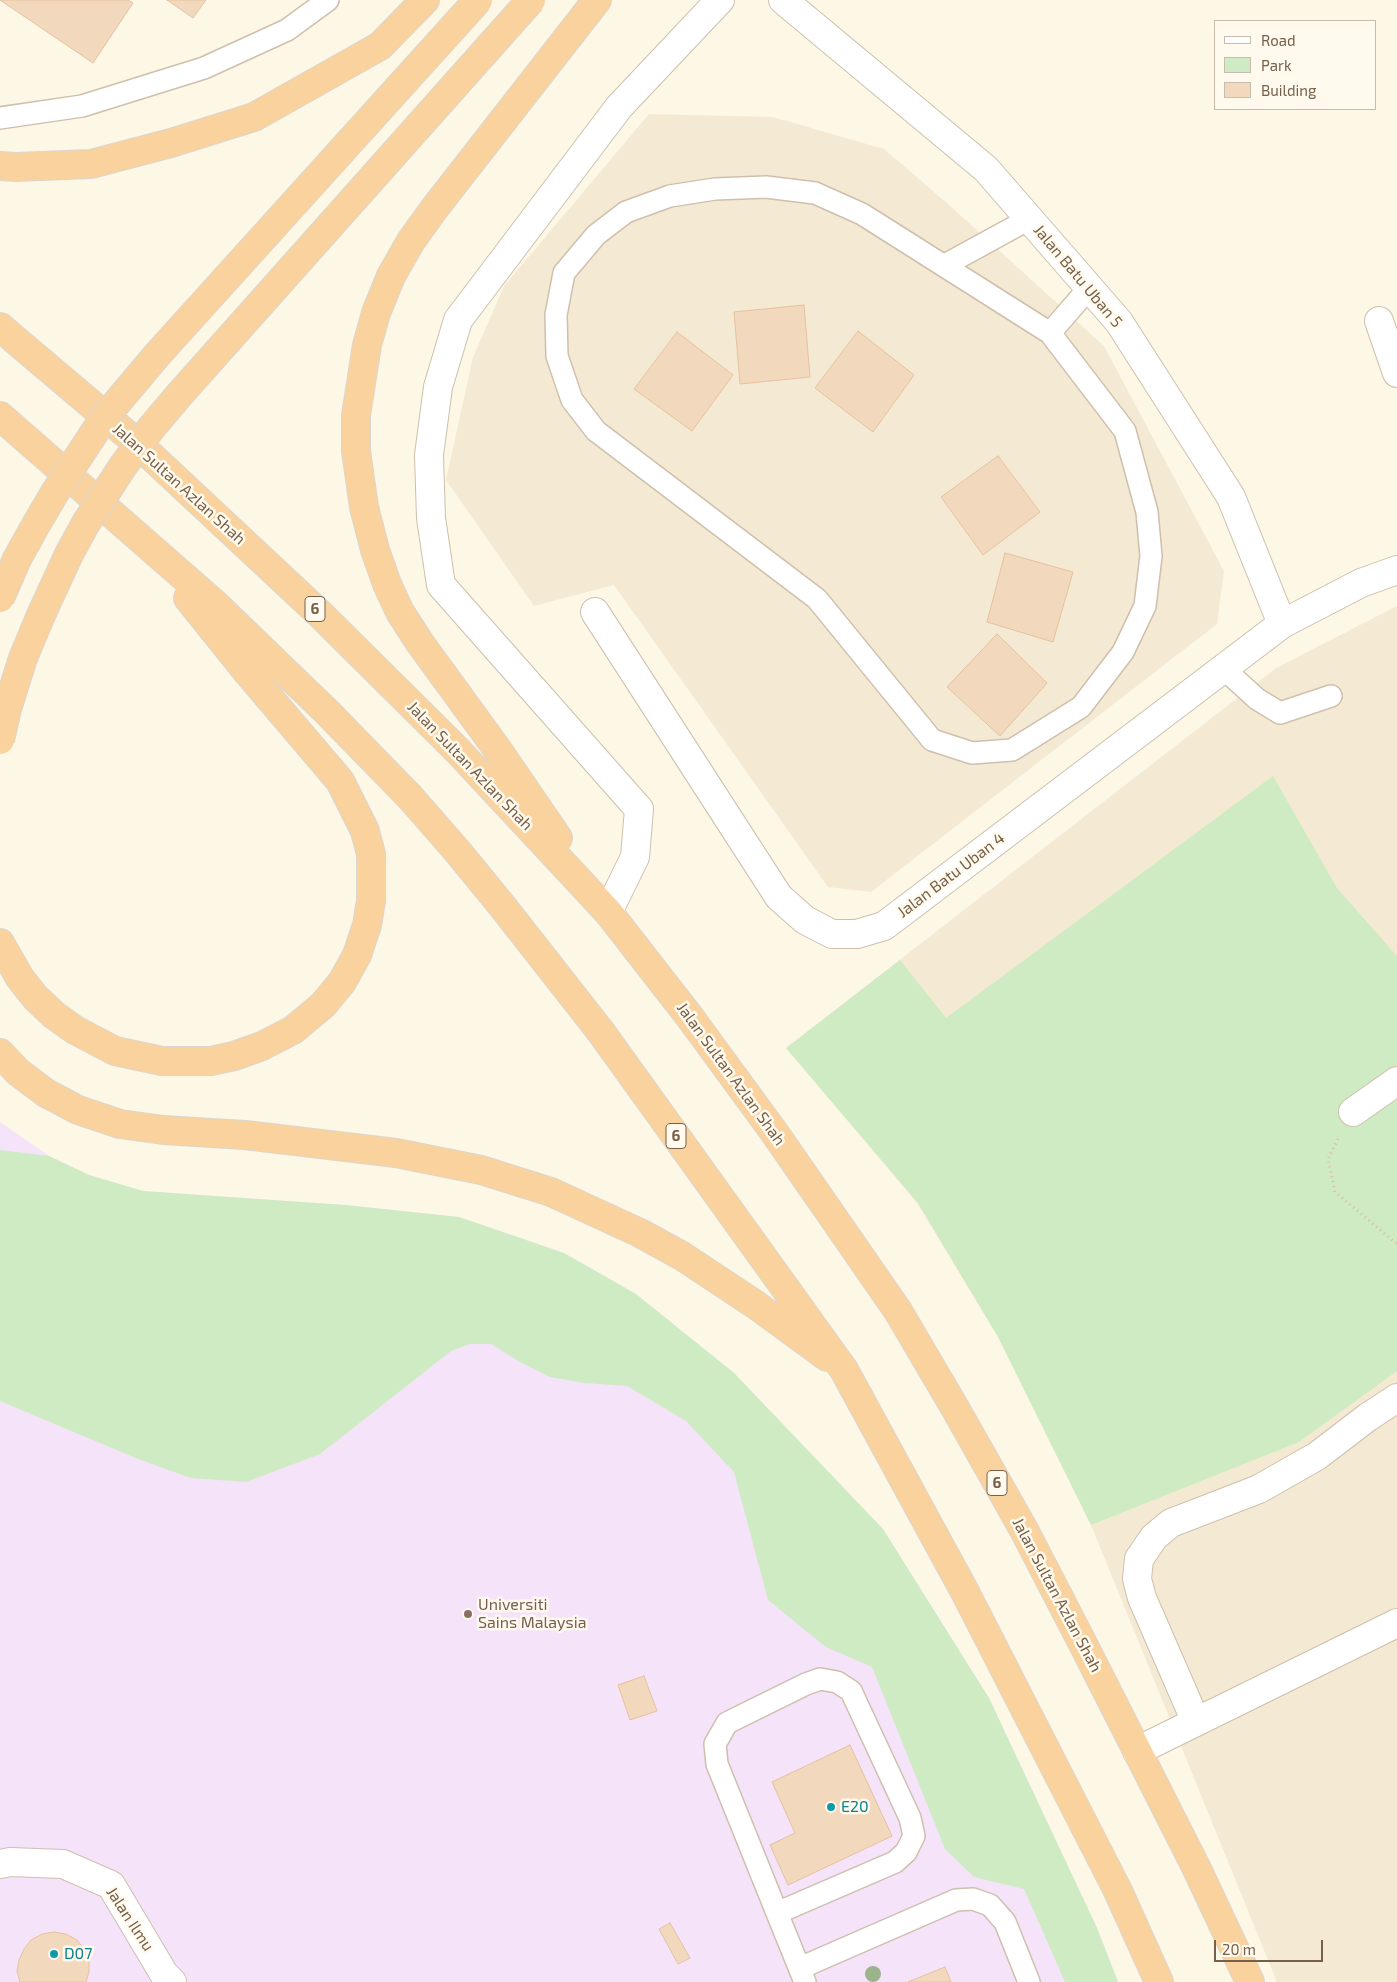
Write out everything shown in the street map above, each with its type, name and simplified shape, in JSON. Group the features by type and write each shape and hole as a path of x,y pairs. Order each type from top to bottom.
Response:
{"highway":[{"path":"0,166 91,164 170,143 254,116 380,46 425,0"},
{"path":"0,598 17,559 33,530 104,418 157,355 478,0"},
{"path":"0,740 10,700 41,615 73,546 123,466 180,394 531,0"},
{"path":"597,0 434,209 411,241 391,276 376,313 367,345 356,415 356,451 364,507 375,550 387,584 400,612 420,643 495,746 608,912"},
{"name":"Jalan Sultan Azlan Shah","path":"0,327 136,443 320,614 458,751 608,912 689,1016 774,1132 898,1311 1024,1530 1138,1751 1196,1867 1250,1982"},
{"name":"6","path":"0,416 138,536 266,652 410,797 503,907 601,1032 844,1370 969,1600 1118,1891 1160,1982"},
{"path":"0,943 20,978 35,997 54,1015 75,1030 116,1050 162,1061 210,1061 234,1056 262,1046 292,1030 323,1005 342,982 357,955 367,925 371,901 371,854 365,831 340,781 248,674 138,536"},
{"path":"0,1053 18,1072 46,1093 78,1110 120,1124 163,1130 245,1134 396,1153 481,1170 550,1192 640,1233 682,1256 756,1305 844,1370"}],"street":[{"path":"608,912 635,857 639,809 441,585 431,518 429,455 438,387 458,320 619,107 720,0"},
{"name":"Jalan Batu Uban 5","path":"783,0 986,169 1119,322 1232,497 1282,624"},
{"path":"1379,321 1397,373"},
{"name":"Jalan Batu Uban 4","path":"595,612 779,897 805,920 832,934 857,934 884,926 1282,624 1361,583 1397,570"},
{"path":"1353,1112 1397,1081"},
{"path":"1196,1722 1142,1598 1137,1579 1139,1559 1154,1537 1171,1523 1267,1484 1317,1456 1368,1417 1397,1398"},
{"path":"1138,1751 1397,1623"},
{"name":"Jalan Ilmu","path":"0,1864 10,1862 63,1864 111,1884 167,1979"}],"lane":[{"path":"0,118 82,106 204,68 287,30 328,0"},
{"path":"766,187 815,193 862,214 1050,333 1124,431 1147,512 1151,556 1145,606 1123,652 1082,707 1012,750 972,753 932,740 817,599 596,431 572,400 557,356 556,315 564,273 596,235 626,212 670,196 715,189 766,187"},
{"path":"945,265 1030,219"},
{"path":"1050,333 1089,288"},
{"path":"1223,668 1257,699 1280,713 1331,696"},
{"path":"776,1913 896,1862 906,1852 914,1836 910,1818 851,1691 837,1682 820,1679 806,1684 727,1724 715,1744 717,1764 776,1913 802,1975 956,1900 973,1898 990,1905 1005,1922 1029,1982"}],"path":[{"path":"1353,1112 1328,1159 1335,1192 1397,1244"}],"shaded area":[{"path":"649,114 773,117 884,149 947,203 1104,346 1224,571 1217,624 871,892 828,887 614,585 534,606 446,480 473,357 504,286"},
{"path":"1397,606 1397,1982 1277,1982 1091,1525 998,1337 917,1203 786,1048 1276,668"},
{"name":"Universiti Sains Malaysia","path":"0,1122 49,1156 89,1175 143,1191 345,1205 459,1217 564,1253 636,1294 734,1373 883,1529 989,1698 1097,1928 1118,1982 0,1982"}],"green space":[{"path":"1273,776 1337,888 1397,956 1397,1371 1299,1442 1091,1525 998,1337 918,1203 786,1048 900,960 946,1018"},
{"path":"0,1150 49,1156 89,1175 143,1191 345,1205 459,1217 564,1253 636,1294 734,1373 883,1529 989,1698 1097,1928 1118,1982 1065,1982 1024,1889 974,1877 945,1849 872,1667 826,1647 768,1600 734,1472 686,1421 627,1386 584,1383 550,1377 520,1362 491,1344 470,1344 451,1351 320,1454 246,1482 191,1478 138,1459 0,1401"}],"building":[{"path":"0,0 128,0 133,3 93,63"},
{"path":"167,0 206,0 193,18"},
{"path":"804,305 810,377 740,384 734,312"},
{"path":"858,331 914,375 873,432 815,388"},
{"path":"677,332 733,375 692,431 634,389"},
{"path":"998,456 1040,512 983,555 941,497"},
{"path":"1005,553 1073,572 1053,642 987,622"},
{"path":"997,634 1047,683 1000,736 947,687"},
{"path":"644,1676 657,1711 630,1720 618,1685"},
{"name":"E20","path":"850,1745 892,1836 788,1885 770,1845 795,1833 772,1782"},
{"path":"670,1923 690,1958 678,1964 659,1929"},
{"name":"D07","path":"54,1932 66,1934 77,1940 84,1949 89,1960 89,1972 86,1982 20,1982 17,1971 24,1949 31,1940 42,1934"},
{"path":"945,1967 951,1982 908,1982"}],"place":[{"name":"Universiti Sains Malaysia","path":"468,1614"},
{"name":"E20","path":"831,1807"},
{"name":"D07","path":"54,1954"}]}
